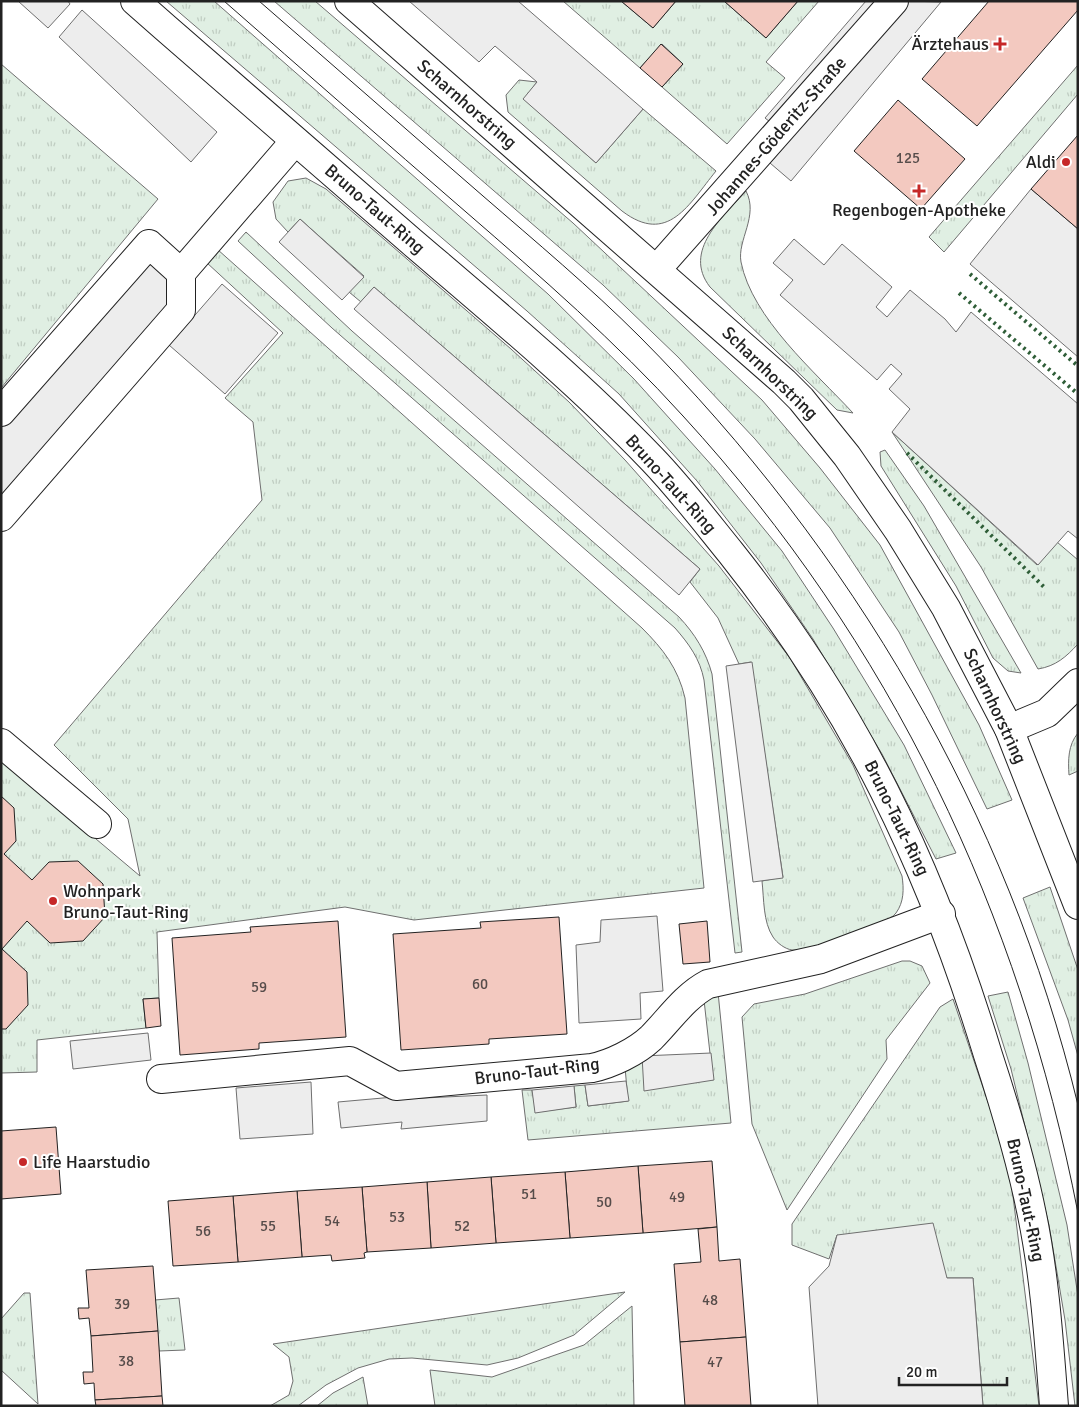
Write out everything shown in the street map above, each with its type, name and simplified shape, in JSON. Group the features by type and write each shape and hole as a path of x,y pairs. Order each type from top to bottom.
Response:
{"street":[{"name":"Bruno-Taut-Ring","path":"135,1 547,358 628,436 678,487 770,603 838,705 897,813 941,914 981,1030 1029,1199 1046,1309 1054,1406"},
{"name":"Scharnhorstring","path":"350,1 658,269 784,382 833,436 922,568 977,666 1009,729 1078,905"},
{"name":"Johannes-Göderitz-Straße","path":"658,269 894,1"},
{"path":"1,517 181,310 181,273 295,141"},
{"path":"1,412 149,244 181,273"},
{"path":"1009,729 1048,713 1078,683"},
{"path":"1,743 97,824"},
{"name":"Bruno-Taut-Ring","path":"161,1079 350,1061 396,1086 592,1068 607,1063 649,1040 695,992 708,984 821,959 941,914"}],"green space":[{"path":"166,1 214,1 548,294 634,379 715,469 782,551 833,628 904,745 956,853 936,859 882,754 813,639 761,563 697,481 619,394 527,311"},
{"path":"274,1 315,1 573,223 762,400 820,468 880,545 979,725 1012,800 987,809 932,695 899,632 830,528 755,439 678,357 603,285"},
{"path":"563,1 621,1 653,28 676,1 724,1 766,38 798,1 819,1 766,62 785,78 727,144 662,87 683,64 662,44 640,68"},
{"path":"1,64 158,199 1,388"},
{"path":"1078,65 1078,94 944,252 929,237"},
{"path":"519,80 537,82 524,99 596,163 643,109 716,171 687,207 676,217 665,222 652,224 638,221 622,211 508,112 506,95"},
{"path":"306,178 326,189 511,349 569,402 625,460 719,566 790,658 853,765 902,876 902,900 899,909 889,919 847,938 801,950 787,948 775,939 767,924 762,881 783,877 751,662 739,664 718,618 690,582 700,569 374,287 361,302 349,292 364,276 300,219 288,232 276,219 273,202 288,181"},
{"path":"746,191 750,210 742,245 741,262 747,283 771,324 853,413 837,410 710,287 703,274 701,260 703,248 709,235 717,223"},
{"path":"246,232 352,331 679,617 695,637 707,658 712,674 742,952 735,953 704,680 700,665 689,646 675,628 332,328 238,241"},
{"path":"217,249 642,628 663,651 674,668 685,698 704,888 414,920 345,907 157,932 159,998 143,999 146,1028 37,1040 37,1072 1,1073 1,759 140,876 128,819 54,745 262,500 253,422 225,398 283,333 206,262"},
{"path":"892,432 1037,565 1057,542 1078,560 1078,644 1065,657 1050,666 1038,669 981,567"},
{"path":"885,450 924,506 1021,673 1008,671 993,658 956,586 881,466 880,452"},
{"path":"1078,733 1078,771 1069,775 1070,748"},
{"path":"1050,887 1078,970 1078,1056 1068,1020 1023,898"},
{"path":"902,961 910,961 922,966 930,983 886,1040 887,1059 787,1210 752,1124 742,1017 754,1004 805,994"},
{"path":"718,992 731,1123 528,1140 522,1090 532,1090 536,1112 576,1107 574,1086 585,1085 588,1106 628,1101 625,1067 635,1056 713,1080 704,1000"},
{"path":"1008,992 1028,1063 1067,1225 1078,1296 1078,1406 1075,1406 1065,1320 1049,1225 1011,1069 988,996"},
{"path":"953,999 1009,1164 1039,1406 983,1406 973,1278 947,1278 837,1235 829,1259 792,1245 792,1224 940,1007"},
{"path":"625,1292 574,1335 518,1358 487,1365 412,1358 389,1359 358,1368 326,1385 298,1406 270,1406 289,1395 293,1381 289,1357 273,1344"},
{"path":"24,1293 30,1293 38,1404 1,1370 1,1319"},
{"path":"179,1298 185,1350 159,1351 155,1300"},
{"path":"632,1306 634,1406 435,1406 430,1370 492,1377 584,1345"},
{"path":"363,1377 368,1406 317,1406 333,1393"}],"shaded area":[{"path":"18,1 68,1 70,4 48,28"},
{"path":"409,1 518,1 643,109 596,163 523,99 537,82 495,46 479,62"},
{"path":"866,1 881,1 774,125 765,118"},
{"path":"908,1 941,2 791,181 770,163"},
{"path":"82,10 217,132 191,162 59,37"},
{"path":"1031,189 1078,229 1078,357 970,264"},
{"path":"300,219 364,277 342,300 279,242"},
{"path":"794,239 824,265 842,244 892,287 876,307 887,317 910,290 945,319 956,332 971,312 1078,404 1078,539 1068,531 1038,565 892,432 910,409 889,389 902,374 891,364 877,380 780,295 793,280 773,263"},
{"path":"149,244 181,273 181,310 1,517 1,412"},
{"path":"222,284 278,333 225,394 169,345"},
{"path":"374,287 700,569 679,595 354,309"},
{"path":"752,662 783,878 753,882 726,666"},
{"path":"657,916 663,991 640,993 641,1019 579,1023 576,945 600,942 601,920"},
{"path":"148,1033 151,1060 73,1069 70,1041"},
{"path":"711,1053 714,1080 644,1091 642,1056"},
{"path":"626,1081 629,1101 588,1106 585,1085"},
{"path":"311,1082 313,1134 240,1139 236,1088"},
{"path":"574,1086 576,1107 535,1113 532,1090"},
{"path":"487,1095 487,1121 401,1129 402,1122 341,1128 338,1102 394,1097 403,1099"},
{"path":"933,1223 947,1278 973,1278 983,1406 818,1406 809,1287 829,1266 837,1235"}],"building":[{"path":"621,1 676,1 653,28"},
{"path":"724,1 798,1 766,38"},
{"name":"Ärztehaus","path":"989,1 1078,1 1078,10 977,126 922,79"},
{"path":"661,44 683,64 662,87 640,68"},
{"path":"898,100 965,159 921,209 854,151"},
{"name":"Aldi","path":"1078,135 1078,229 1031,189"},
{"name":"Wohnpark Bruno-Taut-Ring","path":"1,796 14,808 16,841 4,854 32,880 49,862 78,861 103,884 105,917 83,941 50,943 27,921 2,949 27,972 28,1005 6,1029 1,1029"},
{"path":"559,917 567,1034 489,1039 489,1044 401,1050 393,934 481,928 480,922"},
{"path":"338,921 346,1037 259,1043 259,1049 180,1055 172,938 251,932 250,927"},
{"path":"707,921 710,962 683,964 679,924"},
{"path":"159,998 161,1026 146,1028 143,999"},
{"path":"56,1127 61,1194 1,1199 1,1131"},
{"path":"712,1161 717,1227 643,1233 638,1166"},
{"path":"638,1166 643,1233 570,1238 565,1172"},
{"path":"565,1172 570,1238 496,1243 491,1177"},
{"path":"491,1177 496,1243 431,1248 427,1182"},
{"path":"427,1182 431,1248 367,1252 362,1187"},
{"path":"362,1187 367,1252 364,1253 365,1258 332,1261 331,1255 302,1257 297,1191"},
{"path":"297,1191 302,1257 238,1262 233,1196"},
{"path":"233,1196 238,1262 173,1266 168,1201"},
{"path":"717,1227 719,1261 740,1259 746,1337 680,1342 674,1264 701,1262 698,1229"},
{"path":"153,1266 158,1331 91,1336 89,1318 79,1319 78,1308 89,1308 86,1270"},
{"path":"158,1331 162,1396 95,1400 94,1383 84,1384 83,1372 93,1372 91,1336"},
{"path":"746,1337 751,1406 685,1406 680,1342"},
{"path":"162,1396 163,1406 96,1406 95,1400"}],"tram line":[{"path":"224,1 522,261 631,362 683,416 757,503 824,594 884,688 936,786 982,888 1021,993 1053,1101 1078,1213"},
{"path":"259,1 563,265 621,318 717,419 788,506 853,597 912,691 964,790 1009,892 1047,997 1078,1105"}],"hedge":[{"path":"970,274 1078,366"},
{"path":"959,293 1078,394"},
{"path":"907,453 1044,587"}],"place":[{"name":"Ärztehaus","path":"1000,44"},
{"name":"Aldi","path":"1066,162"},
{"name":"Regenbogen-Apotheke","path":"919,191"},
{"name":"Wohnpark Bruno-Taut-Ring","path":"53,901"},
{"name":"Life Haarstudio","path":"23,1162"}]}
